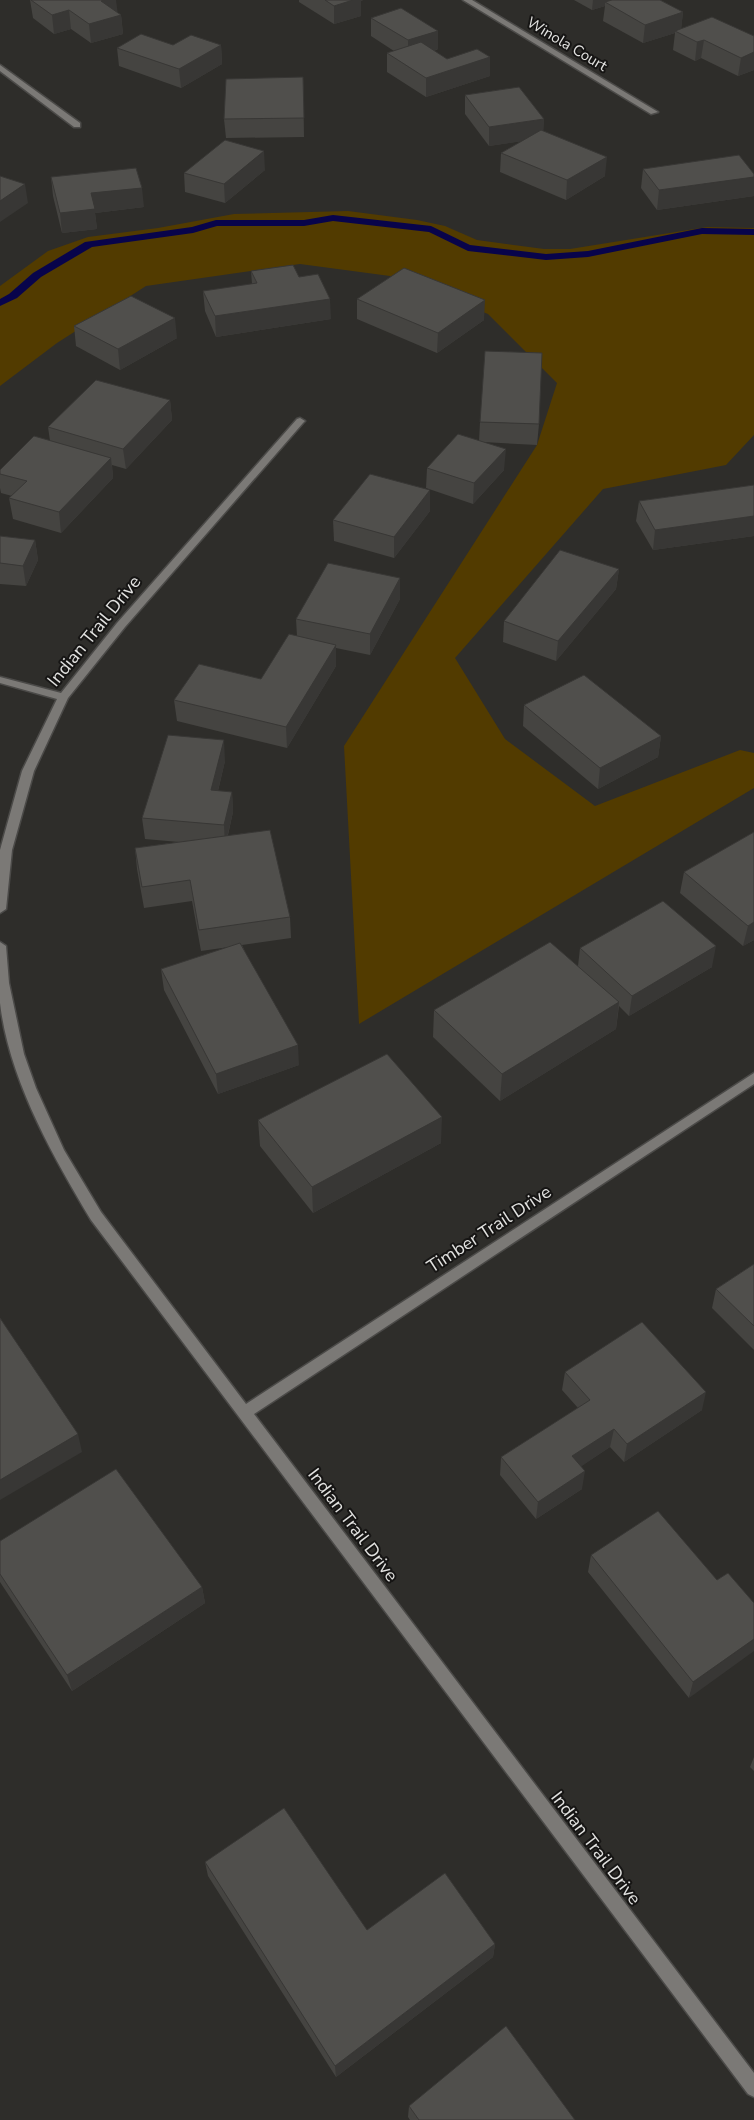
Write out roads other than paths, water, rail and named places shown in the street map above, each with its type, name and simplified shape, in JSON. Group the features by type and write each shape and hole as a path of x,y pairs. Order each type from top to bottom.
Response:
{"street":[{"name":"Winola Court","path":"467,0 654,112"},
{"path":"0,67 77,125"},
{"name":"Indian Trail Drive","path":"0,909 6,850 28,771 63,697 121,625 300,421"},
{"path":"0,680 63,697"},
{"name":"Indian Trail Drive","path":"0,946 1,976 19,1061 42,1120 66,1170 96,1216 754,2088"},
{"name":"Timber Trail Drive","path":"244,1412 754,1078"}],"waterway":[{"path":"0,303 13,296 37,275 89,244 193,230 216,223 304,223 333,218 431,229 468,248 546,257 588,254 702,231 754,232"}]}
